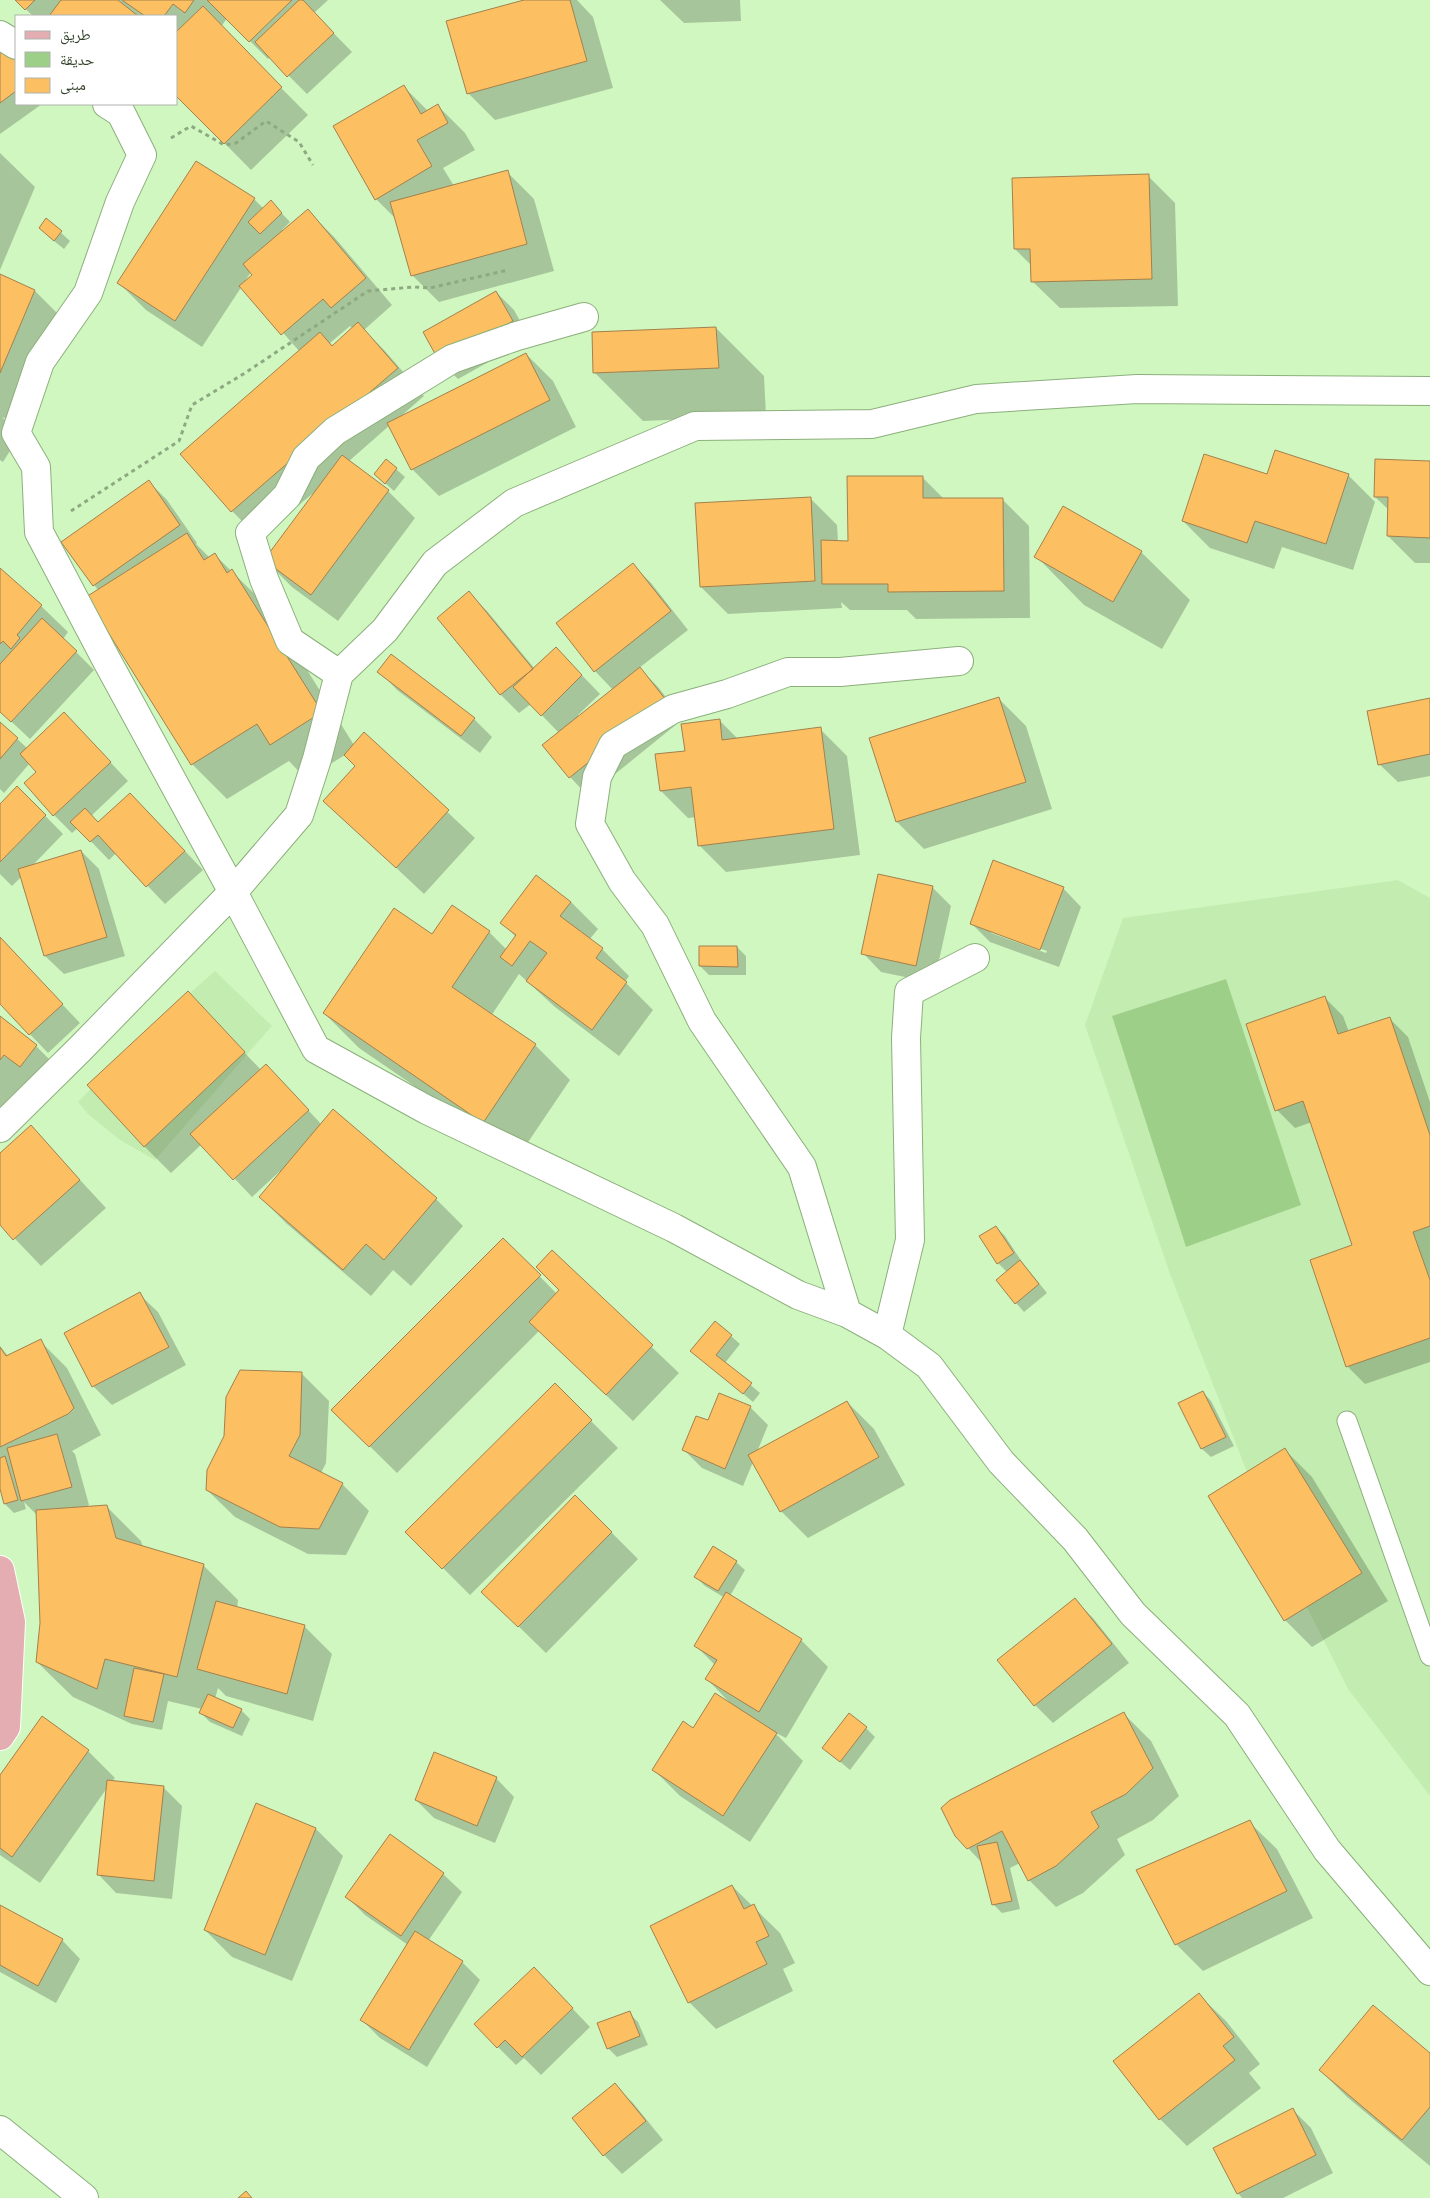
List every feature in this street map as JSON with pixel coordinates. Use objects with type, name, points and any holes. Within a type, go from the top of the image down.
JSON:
[{"type":"main road","points":[[0,1570],[11,1622],[6,1727],[0,1736]]},
{"type":"street","points":[[0,35],[15,44]]},
{"type":"street","points":[[109,105],[121,113],[142,155],[120,202],[88,293],[40,362],[16,434],[36,467],[39,532],[316,1049],[427,1110],[674,1228],[798,1294],[848,1313],[887,1335],[929,1366],[1001,1462],[1075,1539],[1133,1614],[1237,1715],[1327,1850],[1430,1971]]},
{"type":"street","points":[[340,674],[290,641],[264,579],[250,533],[287,496],[306,458],[342,426],[452,359],[517,336],[584,317]]},
{"type":"street","points":[[0,1128],[233,892],[299,815],[317,759],[340,674],[385,630],[435,564],[514,503],[695,426],[872,424],[976,399],[1137,389],[1430,391]]},
{"type":"street","points":[[848,1313],[802,1167],[702,1021],[655,925],[622,881],[590,824],[596,777],[613,745],[673,708],[727,694],[788,672],[840,672],[959,661]]},
{"type":"street","points":[[887,1335],[910,1240],[906,1038],[909,992],[975,958]]},
{"type":"street","points":[[0,2130],[84,2198]]},
{"type":"lane","points":[[1346,1420],[1430,1656]]},
{"type":"path","points":[[142,155],[190,126],[224,145],[236,143],[266,122],[299,142],[313,165]]},
{"type":"path","points":[[39,532],[179,441],[192,405],[245,373],[368,291],[413,287],[430,288],[508,270]]},
{"type":"shaded area","points":[[1398,880],[1430,898],[1430,1796],[1348,1689],[1273,1539],[1170,1274],[1085,1025],[1123,918]]},
{"type":"shaded area","points":[[215,971],[272,1026],[155,1160],[120,1140],[88,1114],[78,1102],[151,1027]]},
{"type":"green space","points":[[1226,979],[1301,1205],[1186,1247],[1112,1016]]},
{"type":"building","points":[[15,0],[35,0],[25,10]]},
{"type":"building","points":[[61,0],[118,0],[137,15],[50,15]]},
{"type":"building","points":[[122,0],[194,0],[185,13],[173,4],[165,15],[144,15]]},
{"type":"building","points":[[207,0],[292,0],[249,42]]},
{"type":"building","points":[[299,0],[303,0],[334,33],[287,77],[255,42]]},
{"type":"building","points":[[524,0],[570,0],[587,61],[467,94],[446,21]]},
{"type":"building","points":[[203,6],[282,87],[224,144],[178,98],[178,30]]},
{"type":"building","points":[[0,37],[15,59],[15,92],[0,103]]},
{"type":"building","points":[[404,85],[421,114],[438,104],[448,123],[417,140],[432,166],[375,200],[333,126]]},
{"type":"building","points":[[196,161],[255,198],[175,321],[117,283]]},
{"type":"building","points":[[508,170],[527,244],[411,276],[390,202]]},
{"type":"building","points":[[1149,174],[1152,279],[1031,282],[1030,249],[1014,249],[1012,178]]},
{"type":"building","points":[[271,200],[282,213],[260,234],[248,222]]},
{"type":"building","points":[[308,209],[366,278],[331,308],[323,299],[281,335],[239,286],[252,275],[243,264]]},
{"type":"building","points":[[46,218],[62,231],[54,241],[39,228]]},
{"type":"building","points":[[0,274],[35,290],[0,373]]},
{"type":"building","points":[[496,291],[513,321],[439,361],[423,332]]},
{"type":"building","points":[[358,322],[398,368],[231,512],[180,454],[320,332],[332,346]]},
{"type":"building","points":[[716,327],[719,368],[593,373],[592,332]]},
{"type":"building","points":[[526,353],[550,400],[411,470],[387,423]]},
{"type":"building","points":[[1275,450],[1349,474],[1326,544],[1255,521],[1247,543],[1182,521],[1204,454],[1267,474]]},
{"type":"building","points":[[342,455],[389,490],[311,595],[264,560]]},
{"type":"building","points":[[386,459],[397,468],[385,484],[374,474]]},
{"type":"building","points":[[1375,459],[1430,461],[1430,538],[1387,536],[1388,497],[1374,497]]},
{"type":"building","points":[[847,476],[923,476],[923,498],[1003,498],[1004,591],[888,592],[888,584],[822,584],[821,540],[848,541]]},
{"type":"building","points":[[149,480],[180,525],[93,586],[61,542]]},
{"type":"building","points":[[811,497],[815,581],[700,587],[695,503]]},
{"type":"building","points":[[1063,506],[1142,551],[1113,602],[1034,557]]},
{"type":"building","points":[[187,533],[204,560],[215,553],[227,573],[232,569],[322,712],[270,745],[257,724],[191,765],[86,597]]},
{"type":"building","points":[[633,563],[671,611],[594,672],[556,623]]},
{"type":"building","points":[[0,568],[42,605],[17,635],[20,638],[11,649],[3,641],[0,644]]},
{"type":"building","points":[[469,591],[533,669],[500,695],[437,618]]},
{"type":"building","points":[[42,618],[77,651],[11,722],[0,712],[0,664]]},
{"type":"building","points":[[556,647],[582,675],[541,716],[513,687]]},
{"type":"building","points":[[391,654],[475,718],[461,736],[377,672]]},
{"type":"building","points":[[640,667],[666,700],[569,778],[542,745]]},
{"type":"building","points":[[999,697],[1026,782],[896,822],[869,738]]},
{"type":"building","points":[[1430,698],[1430,754],[1378,765],[1367,711]]},
{"type":"building","points":[[64,712],[111,762],[53,816],[24,783],[36,772],[20,754]]},
{"type":"building","points":[[720,719],[722,740],[821,727],[834,829],[698,846],[691,787],[660,791],[655,754],[685,751],[681,724]]},
{"type":"building","points":[[0,722],[18,738],[0,759]]},
{"type":"building","points":[[364,732],[449,810],[396,868],[323,801],[355,766],[344,755]]},
{"type":"building","points":[[17,786],[46,815],[0,862],[0,804]]},
{"type":"building","points":[[130,793],[185,851],[146,887],[98,835],[90,842],[70,822],[85,808],[98,822]]},
{"type":"building","points":[[81,850],[107,937],[44,956],[18,869]]},
{"type":"building","points":[[993,860],[1064,887],[1040,950],[970,924]]},
{"type":"building","points":[[878,874],[933,886],[916,966],[861,954]]},
{"type":"building","points":[[536,875],[571,902],[560,916],[603,948],[596,958],[627,982],[592,1030],[526,981],[547,953],[530,941],[512,966],[500,957],[516,935],[500,923]]},
{"type":"building","points":[[452,905],[490,931],[452,987],[536,1044],[483,1123],[323,1013],[394,908],[432,934]]},
{"type":"building","points":[[0,937],[63,1004],[29,1035],[0,1004]]},
{"type":"building","points":[[699,946],[737,946],[738,967],[699,966]]},
{"type":"building","points":[[188,991],[245,1052],[144,1147],[87,1085]]},
{"type":"building","points":[[1325,996],[1338,1034],[1390,1017],[1430,1135],[1430,1226],[1413,1232],[1430,1280],[1430,1338],[1346,1367],[1310,1260],[1352,1245],[1303,1101],[1275,1111],[1246,1024]]},
{"type":"building","points":[[0,1016],[37,1045],[20,1067],[4,1055],[0,1060]]},
{"type":"building","points":[[266,1064],[309,1110],[233,1180],[190,1134]]},
{"type":"building","points":[[333,1109],[437,1198],[384,1260],[366,1244],[343,1270],[259,1197]]},
{"type":"building","points":[[31,1125],[80,1180],[13,1240],[0,1225],[0,1153]]},
{"type":"building","points":[[996,1226],[1014,1253],[997,1264],[979,1236]]},
{"type":"building","points":[[503,1238],[541,1275],[369,1447],[331,1410]]},
{"type":"building","points":[[552,1250],[653,1345],[606,1395],[529,1322],[559,1290],[536,1267]]},
{"type":"building","points":[[1020,1260],[1039,1284],[1015,1304],[996,1280]]},
{"type":"building","points":[[140,1292],[169,1347],[92,1387],[64,1333]]},
{"type":"building","points":[[715,1321],[732,1335],[716,1355],[752,1383],[743,1394],[690,1351]]},
{"type":"building","points":[[41,1339],[74,1408],[68,1414],[0,1447],[0,1347],[6,1356]]},
{"type":"building","points":[[240,1370],[302,1372],[300,1435],[289,1456],[343,1483],[319,1529],[280,1527],[206,1490],[207,1470],[224,1436],[226,1397]]},
{"type":"building","points":[[555,1383],[592,1420],[442,1569],[405,1532]]},
{"type":"building","points":[[1203,1391],[1226,1437],[1201,1449],[1178,1403]]},
{"type":"building","points":[[719,1393],[751,1406],[725,1469],[682,1450],[696,1416],[708,1420]]},
{"type":"building","points":[[847,1401],[879,1457],[780,1512],[748,1455]]},
{"type":"building","points":[[57,1434],[72,1487],[21,1501],[7,1448]]},
{"type":"building","points":[[1285,1448],[1362,1573],[1284,1621],[1208,1496]]},
{"type":"building","points":[[5,1456],[18,1500],[4,1504],[0,1489],[0,1458]]},
{"type":"building","points":[[575,1495],[612,1532],[518,1627],[481,1592]]},
{"type":"building","points":[[107,1505],[116,1538],[204,1564],[177,1677],[105,1659],[97,1689],[36,1662],[40,1623],[36,1510]]},
{"type":"building","points":[[713,1546],[737,1561],[718,1591],[694,1577]]},
{"type":"building","points":[[726,1592],[802,1639],[759,1712],[705,1679],[717,1660],[694,1646]]},
{"type":"building","points":[[1075,1598],[1112,1644],[1034,1706],[997,1660]]},
{"type":"building","points":[[216,1601],[305,1625],[287,1694],[197,1669]]},
{"type":"building","points":[[134,1668],[164,1674],[153,1722],[124,1716]]},
{"type":"building","points":[[715,1693],[777,1733],[723,1816],[652,1770],[683,1721],[693,1728]]},
{"type":"building","points":[[208,1694],[242,1709],[233,1728],[199,1713]]},
{"type":"building","points":[[1124,1712],[1153,1768],[1126,1794],[1091,1812],[1099,1827],[1056,1866],[1028,1881],[1002,1831],[967,1849],[955,1836],[941,1808],[950,1800]]},
{"type":"building","points":[[849,1713],[867,1727],[840,1762],[822,1748]]},
{"type":"building","points":[[42,1716],[89,1750],[12,1857],[0,1848],[0,1775]]},
{"type":"building","points":[[434,1752],[497,1777],[477,1826],[415,1800]]},
{"type":"building","points":[[107,1780],[164,1786],[154,1881],[97,1875]]},
{"type":"building","points":[[256,1803],[316,1828],[265,1955],[204,1930]]},
{"type":"building","points":[[1250,1820],[1287,1891],[1175,1945],[1136,1870]]},
{"type":"building","points":[[390,1834],[444,1873],[401,1936],[345,1897]]},
{"type":"building","points":[[997,1842],[1012,1901],[992,1905],[977,1846]]},
{"type":"building","points":[[732,1885],[744,1909],[754,1904],[769,1936],[756,1942],[767,1964],[688,2003],[650,1926]]},
{"type":"building","points":[[0,1905],[63,1939],[38,1986],[0,1965]]},
{"type":"building","points":[[415,1931],[463,1961],[409,2050],[360,2020]]},
{"type":"building","points":[[534,1967],[573,2008],[522,2057],[505,2040],[497,2048],[474,2024]]},
{"type":"building","points":[[1199,1993],[1234,2037],[1223,2046],[1235,2060],[1159,2120],[1113,2061]]},
{"type":"building","points":[[1373,2005],[1430,2053],[1430,2107],[1402,2140],[1319,2070]]},
{"type":"building","points":[[630,2011],[640,2036],[607,2049],[597,2023]]},
{"type":"building","points":[[615,2083],[646,2121],[603,2156],[572,2118]]},
{"type":"building","points":[[1293,2108],[1316,2155],[1237,2194],[1213,2148]]},
{"type":"building","points":[[246,2191],[252,2198],[238,2198]]}]
